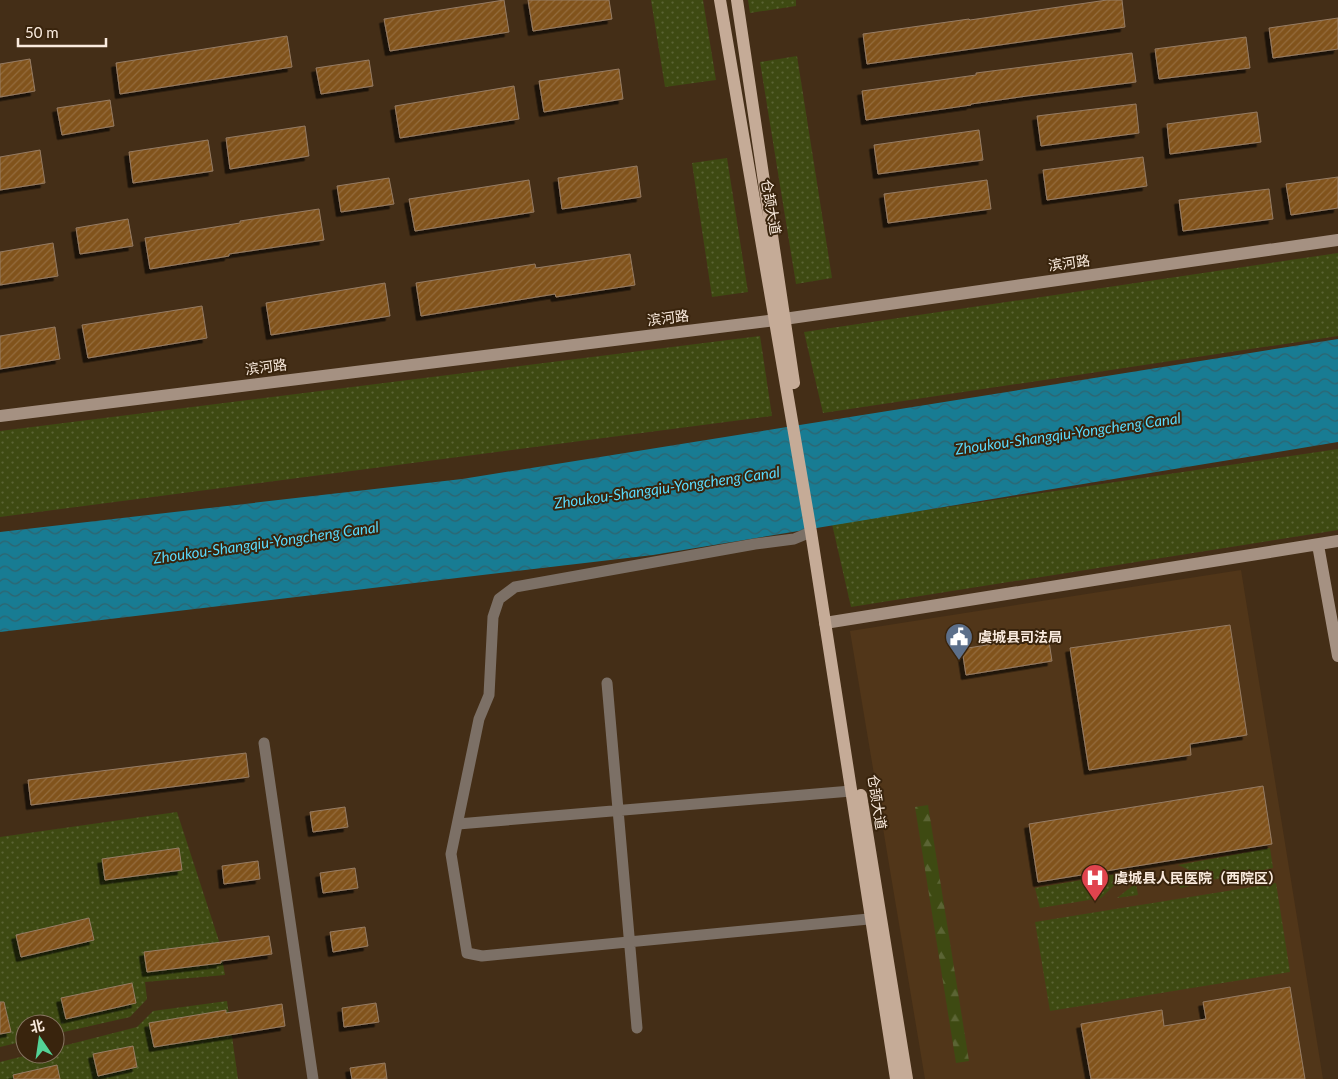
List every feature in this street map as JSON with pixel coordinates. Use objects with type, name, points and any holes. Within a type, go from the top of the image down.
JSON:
[{"type":"main road","name":"仓颉大道","points":[[720,0],[780,320]]},
{"type":"main road","name":"仓颉大道","points":[[737,0],[780,320],[876,918],[896,1079]]},
{"type":"main road","name":"仓颉大道","points":[[829,623],[851,791],[907,1079]]},
{"type":"street","name":"滨河路","points":[[0,416],[780,320],[1338,240]]},
{"type":"street","points":[[814,531],[794,539],[514,587],[498,599],[493,617],[489,695],[479,719],[451,854],[467,953],[482,956],[876,918]]},
{"type":"street","points":[[829,623],[1338,542]]},
{"type":"street","points":[[1318,545],[1338,656]]},
{"type":"street","points":[[607,683],[637,1028]]},
{"type":"street","points":[[264,743],[313,1079]]},
{"type":"street","points":[[458,824],[851,791]]},
{"type":"shaded area","name":"虞城县人民医院（西院区）","points":[[1241,570],[1323,1079],[925,1079],[850,631]]},
{"type":"green space","points":[[651,0],[703,0],[716,80],[665,87]]},
{"type":"green space","points":[[748,0],[796,0],[796,6],[750,13]]},
{"type":"green space","points":[[797,56],[832,278],[796,284],[760,62]]},
{"type":"green space","points":[[727,158],[748,292],[712,297],[692,163]]},
{"type":"green space","points":[[1338,253],[1338,336],[823,413],[804,332]]},
{"type":"green space","points":[[760,336],[772,416],[0,517],[0,431]]},
{"type":"green space","points":[[1338,449],[1338,530],[851,607],[832,524]]},
{"type":"green space","points":[[928,805],[969,1061],[956,1063],[915,807]]},
{"type":"green space","points":[[177,812],[219,941],[225,975],[145,982],[147,999],[130,1017],[65,1032],[65,1014],[15,1014],[15,1043],[0,1047],[0,837]]},
{"type":"green space","points":[[1270,848],[1273,868],[1212,880],[1178,865]]},
{"type":"green space","points":[[1128,872],[1101,898],[1040,908],[1035,888]]},
{"type":"green space","points":[[1177,876],[1201,884],[1180,888]]},
{"type":"green space","points":[[1136,883],[1138,895],[1117,898]]},
{"type":"green space","points":[[1276,883],[1290,972],[1050,1011],[1035,922]]},
{"type":"green space","points":[[227,1001],[238,1079],[0,1079],[0,1062],[15,1058],[15,1064],[65,1064],[65,1045],[137,1027],[153,1011]]},
{"type":"water","name":"Zhoukou-Shangqiu-Yongcheng Canal","points":[[1338,339],[1338,442],[653,555],[0,632],[0,532],[462,479]]},
{"type":"building","points":[[504,0],[509,32],[390,51],[384,19]]},
{"type":"building","points":[[528,0],[609,0],[612,19],[533,31]]},
{"type":"building","points":[[1107,0],[1122,0],[1125,27],[867,64],[863,34]]},
{"type":"building","points":[[1338,18],[1338,49],[1273,58],[1269,28]]},
{"type":"building","points":[[287,36],[292,67],[120,94],[116,63]]},
{"type":"building","points":[[1246,37],[1250,68],[1159,79],[1155,49]]},
{"type":"building","points":[[1132,53],[1136,82],[866,120],[862,91],[976,75],[976,73]]},
{"type":"building","points":[[30,59],[35,91],[0,97],[0,64]]},
{"type":"building","points":[[369,60],[373,86],[321,94],[316,68]]},
{"type":"building","points":[[619,69],[623,99],[544,112],[539,81]]},
{"type":"building","points":[[514,86],[519,119],[400,138],[395,106]]},
{"type":"building","points":[[110,100],[114,126],[62,135],[57,108]]},
{"type":"building","points":[[1136,104],[1139,133],[1041,146],[1037,116]]},
{"type":"building","points":[[1257,112],[1261,142],[1170,154],[1167,124]]},
{"type":"building","points":[[305,126],[309,156],[230,169],[226,138]]},
{"type":"building","points":[[979,130],[983,160],[878,174],[874,145]]},
{"type":"building","points":[[208,140],[213,171],[133,183],[129,152]]},
{"type":"building","points":[[40,150],[45,183],[0,190],[0,157]]},
{"type":"building","points":[[1143,157],[1147,186],[1047,200],[1043,170]]},
{"type":"building","points":[[637,166],[641,197],[562,209],[558,178]]},
{"type":"building","points":[[1338,177],[1338,208],[1291,215],[1286,184]]},
{"type":"building","points":[[389,178],[394,204],[341,212],[337,186]]},
{"type":"building","points":[[529,180],[534,212],[415,231],[409,199]]},
{"type":"building","points":[[987,180],[991,209],[888,223],[884,194]]},
{"type":"building","points":[[1269,189],[1273,219],[1183,231],[1179,200]]},
{"type":"building","points":[[319,209],[324,240],[229,254],[229,256],[150,269],[145,238]]},
{"type":"building","points":[[128,219],[133,246],[80,254],[76,228]]},
{"type":"building","points":[[53,243],[58,276],[0,285],[0,252]]},
{"type":"building","points":[[630,254],[635,285],[556,297],[555,294],[421,316],[416,283],[535,264],[536,268]]},
{"type":"building","points":[[385,283],[390,316],[271,335],[266,303]]},
{"type":"building","points":[[202,306],[207,338],[88,358],[82,325]]},
{"type":"building","points":[[55,327],[60,359],[0,369],[0,336]]},
{"type":"building","points":[[1230,625],[1247,735],[1190,744],[1191,755],[1089,770],[1070,648]]},
{"type":"building","points":[[1048,635],[1052,661],[966,675],[962,649]]},
{"type":"building","points":[[246,753],[249,777],[31,805],[28,780]]},
{"type":"building","points":[[1263,786],[1272,844],[1038,882],[1029,824]]},
{"type":"building","points":[[345,807],[348,827],[313,832],[310,812]]},
{"type":"building","points":[[179,848],[182,870],[105,880],[102,859]]},
{"type":"building","points":[[258,861],[260,879],[224,884],[222,866]]},
{"type":"building","points":[[355,868],[358,888],[323,893],[320,873]]},
{"type":"building","points":[[89,918],[94,940],[21,957],[16,935]]},
{"type":"building","points":[[365,927],[368,946],[333,952],[330,932]]},
{"type":"building","points":[[269,936],[272,954],[221,961],[221,963],[147,972],[144,952]]},
{"type":"building","points":[[132,983],[136,1003],[66,1019],[61,998]]},
{"type":"building","points":[[1290,987],[1305,1079],[1091,1079],[1081,1024],[1162,1010],[1164,1026],[1206,1019],[1203,1002]]},
{"type":"building","points":[[0,1002],[4,1002],[11,1032],[0,1034]]},
{"type":"building","points":[[376,1003],[379,1022],[344,1027],[342,1008]]},
{"type":"building","points":[[282,1004],[285,1026],[154,1047],[149,1023],[226,1010],[226,1013]]},
{"type":"building","points":[[133,1046],[137,1067],[98,1076],[93,1054]]},
{"type":"building","points":[[385,1063],[387,1079],[352,1079],[350,1068]]},
{"type":"building","points":[[57,1065],[60,1079],[14,1079],[13,1075]]},
{"type":"place","name":"虞城县司法局","points":[[959,661]]},
{"type":"place","name":"虞城县人民医院（西院区）","points":[[1095,902]]}]
